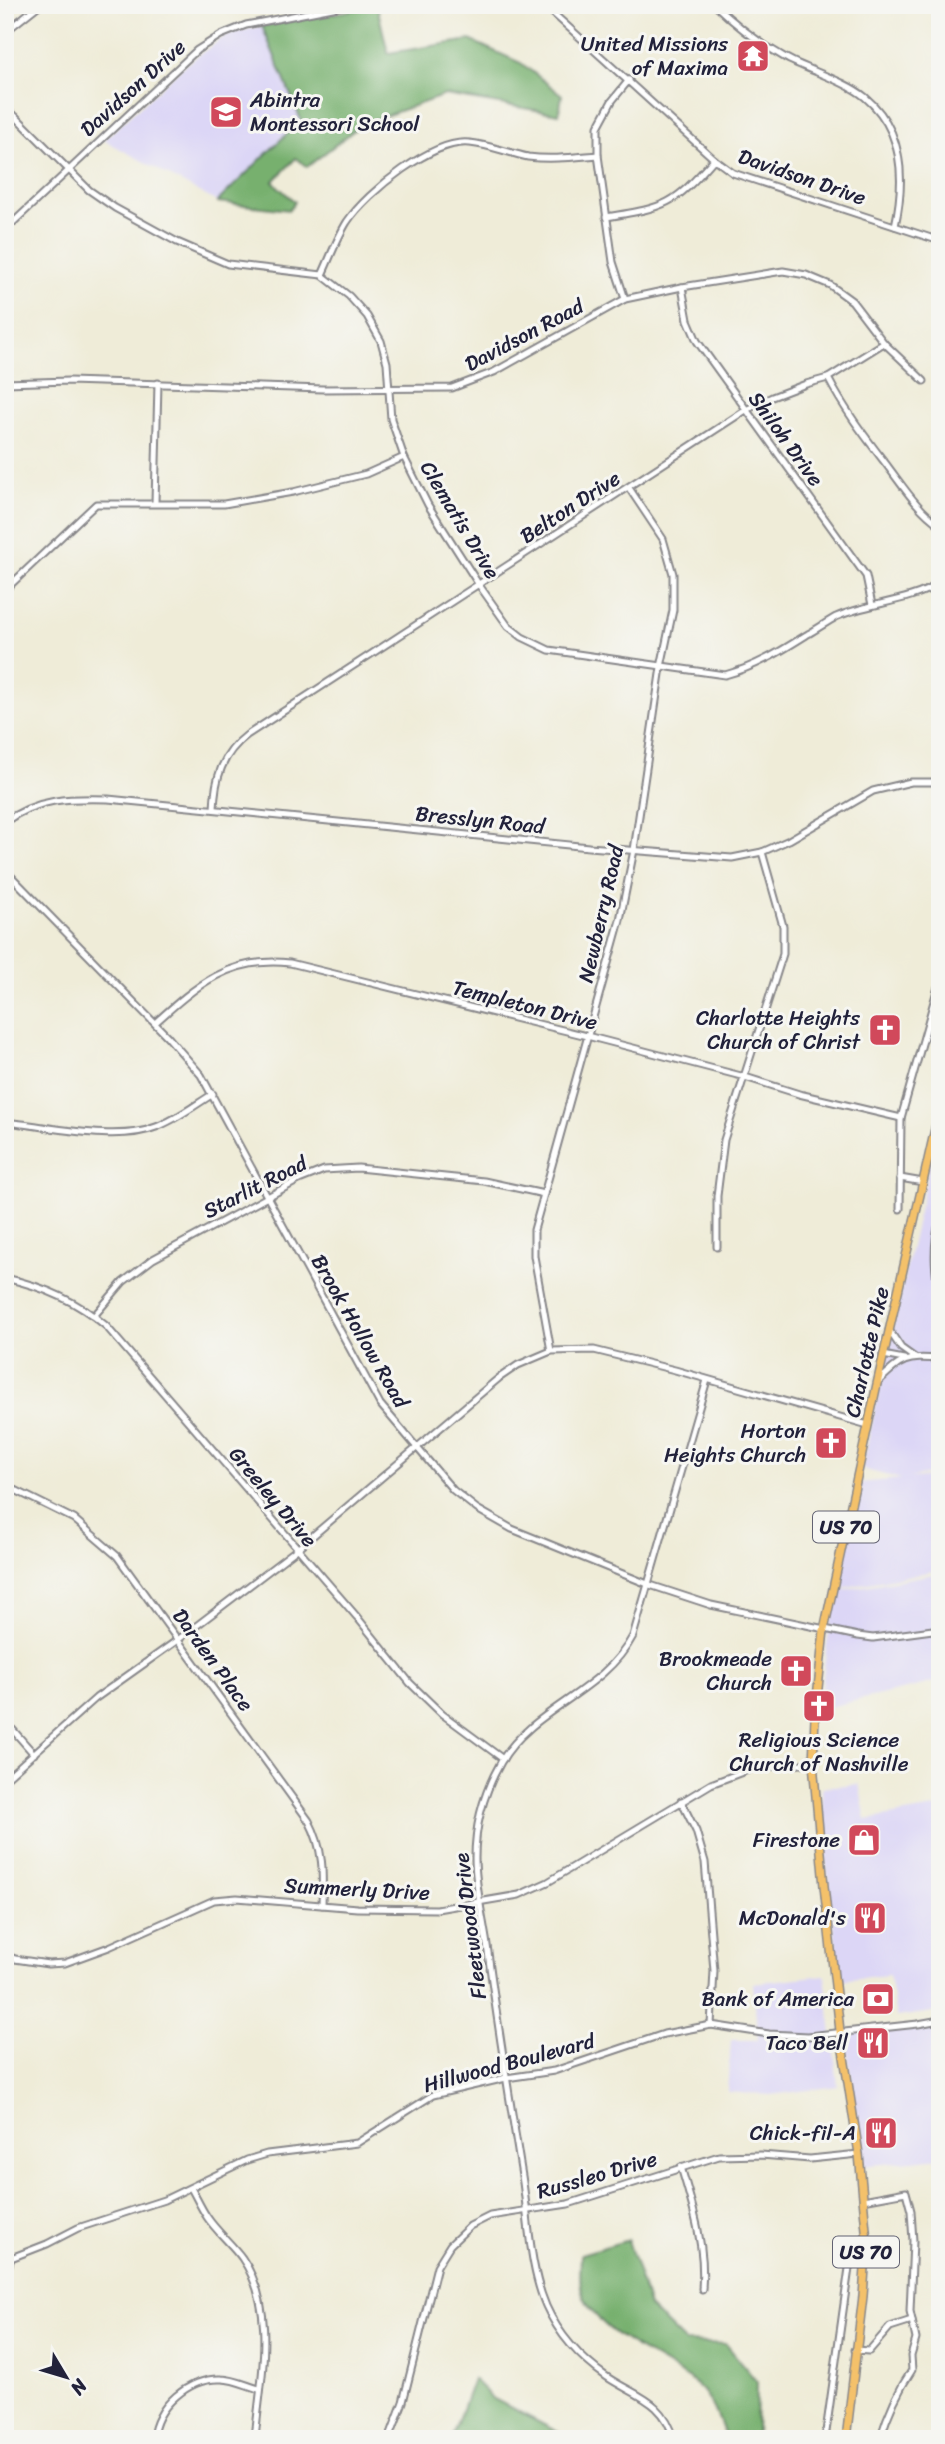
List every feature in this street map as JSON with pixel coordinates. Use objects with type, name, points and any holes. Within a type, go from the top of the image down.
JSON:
[{"type":"main road","name":"Charlotte Pike","points":[[846,2439],[866,2251],[859,2154],[840,2031],[813,1763],[815,1717],[824,1630],[940,1107]]},
{"type":"street","points":[[5,32],[39,5]]},
{"type":"street","name":"Davidson Drive","points":[[5,230],[197,50],[221,35],[246,25],[348,5]]},
{"type":"street","name":"Davidson Drive","points":[[544,5],[714,159],[733,173],[940,241]]},
{"type":"street","points":[[718,7],[726,5]]},
{"type":"street","points":[[718,7],[760,42],[784,57],[865,97],[881,116],[893,138],[901,170],[901,198],[895,226]]},
{"type":"street","points":[[625,299],[613,262],[598,155],[598,127],[612,101],[629,80]]},
{"type":"street","points":[[5,110],[15,116],[89,190],[177,242],[228,264],[322,275],[346,223],[362,203],[429,151],[447,144],[469,142],[554,160],[598,155]]},
{"type":"street","points":[[606,217],[664,205],[678,198],[714,159]]},
{"type":"street","name":"Davidson Road","points":[[5,383],[158,383],[323,389],[452,388],[476,380],[514,361],[625,299],[783,271],[806,275],[831,285],[852,301],[884,343],[924,381]]},
{"type":"street","name":"Clematis Drive","points":[[322,275],[349,296],[373,325],[381,341],[387,363],[391,419],[404,457],[429,505],[508,626],[536,644],[549,650],[725,675],[748,668],[835,618],[872,605],[894,602],[940,583]]},
{"type":"street","name":"Shiloh Drive","points":[[682,287],[688,320],[697,341],[866,576],[872,605]]},
{"type":"street","name":"Belton Drive","points":[[214,809],[217,775],[222,762],[238,742],[746,410],[794,388],[828,378],[884,343]]},
{"type":"street","points":[[828,378],[843,408],[911,498],[940,526]]},
{"type":"street","points":[[155,503],[158,383]]},
{"type":"street","points":[[5,590],[96,503],[224,504],[293,492],[366,474],[404,457]]},
{"type":"street","name":"Newberry Road","points":[[551,1351],[534,1248],[534,1230],[620,920],[634,850],[661,667],[673,610],[673,574],[663,539],[629,488]]},
{"type":"street","name":"Bresslyn Road","points":[[5,822],[39,803],[75,798],[214,809],[589,847],[733,858],[762,852],[789,840],[873,791],[911,782],[940,782]]},
{"type":"street","points":[[717,1247],[720,1165],[724,1140],[783,954],[783,926],[762,852]]},
{"type":"street","name":"Brook Hollow Road","points":[[5,870],[155,1023],[201,1075],[380,1404],[453,1490],[495,1521],[650,1585],[710,1605],[824,1630],[873,1637],[940,1629]]},
{"type":"street","name":"Templeton Drive","points":[[155,1023],[213,975],[239,966],[271,961],[303,966],[586,1036],[901,1118]]},
{"type":"street","points":[[900,1209],[901,1118],[940,980]]},
{"type":"street","points":[[5,1122],[117,1135],[139,1132],[167,1122],[213,1094]]},
{"type":"street","name":"Starlit Road","points":[[94,1316],[123,1282],[153,1259],[312,1174],[346,1168],[484,1181],[544,1194]]},
{"type":"street","points":[[900,1178],[923,1182]]},
{"type":"street","points":[[940,1220],[935,1259],[940,1300]]},
{"type":"street","name":"Greeley Drive","points":[[5,1278],[32,1283],[94,1316],[129,1351],[422,1695],[442,1714],[503,1759]]},
{"type":"street","points":[[889,1330],[901,1348],[915,1358]]},
{"type":"street","points":[[5,1779],[96,1698],[296,1550],[499,1378],[518,1365],[551,1351],[594,1350],[868,1424]]},
{"type":"street","points":[[883,1355],[908,1359]]},
{"type":"street","points":[[877,1384],[899,1363],[908,1359],[940,1359]]},
{"type":"street","name":"Fleetwood Drive","points":[[674,2439],[659,2410],[643,2396],[608,2378],[573,2350],[547,2308],[536,2276],[475,1859],[478,1817],[488,1788],[503,1759],[537,1724],[603,1675],[619,1659],[633,1636],[708,1380]]},
{"type":"street","points":[[940,1422],[936,1452],[940,1488]]},
{"type":"street","name":"Darden Place","points":[[5,1485],[74,1519],[117,1556],[319,1838],[323,1862],[322,1905]]},
{"type":"street","points":[[5,1721],[34,1754]]},
{"type":"street","name":"Summerly Drive","points":[[5,1955],[48,1964],[65,1963],[109,1947],[214,1900],[237,1898],[356,1908],[437,1909],[519,1895],[548,1882],[710,1784],[753,1768],[813,1763]]},
{"type":"street","points":[[681,1801],[696,1831],[705,1862],[714,1971],[711,2025]]},
{"type":"street","name":"Hillwood Boulevard","points":[[8,2258],[47,2244],[78,2228],[142,2208],[191,2188],[223,2170],[261,2156],[357,2143],[433,2095],[506,2078],[554,2071],[664,2034],[711,2025],[792,2036],[940,2020]]},
{"type":"street","name":"Russleo Drive","points":[[389,2439],[403,2402],[432,2282],[443,2255],[470,2226],[490,2216],[568,2204],[719,2156],[810,2159],[859,2154]]},
{"type":"street","points":[[681,2167],[700,2239],[702,2290]]},
{"type":"street","points":[[191,2188],[207,2217],[243,2260],[254,2282],[262,2313],[265,2353],[255,2439]]},
{"type":"street","points":[[863,2200],[906,2192],[911,2211],[913,2241],[910,2311],[916,2339],[911,2356],[912,2370],[904,2379],[889,2409],[880,2439]]},
{"type":"street","points":[[825,2439],[850,2261],[855,2253],[866,2251]]},
{"type":"street","points":[[5,2278],[8,2258]]},
{"type":"street","points":[[855,2350],[869,2351],[890,2327],[912,2320]]},
{"type":"street","points":[[153,2439],[154,2427],[170,2403],[198,2381],[223,2379],[259,2389]]},
{"type":"shaded area","points":[[262,26],[301,120],[217,202],[104,140],[184,66],[228,34]]},
{"type":"shaded area","points":[[937,1129],[940,1129],[940,1472],[909,1478],[931,1477],[940,1522],[940,1570],[836,1589],[859,1483],[901,1479],[862,1469]]},
{"type":"shaded area","points":[[940,1573],[940,1681],[820,1709],[836,1591]]},
{"type":"shaded area","points":[[859,1784],[866,1820],[940,1807],[940,2011],[896,2017],[889,1975],[840,1980],[823,1835],[822,1787]]},
{"type":"shaded area","points":[[825,1975],[838,2086],[771,2095],[727,2092],[731,2040],[758,2040],[753,1983]]},
{"type":"shaded area","points":[[940,2023],[940,2158],[863,2166],[845,2034]]},
{"type":"green space","points":[[377,6],[388,53],[470,40],[521,63],[562,95],[559,114],[445,95],[362,124],[307,167],[296,158],[273,182],[295,202],[289,210],[217,202],[301,120],[262,26]]},
{"type":"green space","points":[[628,2240],[649,2307],[685,2342],[726,2344],[757,2382],[756,2439],[726,2439],[711,2404],[698,2386],[630,2344],[599,2319],[588,2304],[580,2283],[581,2254]]},
{"type":"green space","points":[[473,2379],[492,2398],[571,2439],[451,2439]]},
{"type":"place","name":"United Missions of Maxima","points":[[753,56]]},
{"type":"place","name":"Abintra Montessori School","points":[[226,112]]},
{"type":"place","name":"Charlotte Heights Church of Christ","points":[[885,1030]]},
{"type":"place","name":"Horton Heights Church","points":[[831,1443]]},
{"type":"place","name":"Brookmeade Church","points":[[796,1671]]},
{"type":"place","name":"Religious Science Church of Nashville","points":[[819,1706]]},
{"type":"place","name":"Firestone","points":[[864,1840]]},
{"type":"place","name":"McDonald's","points":[[870,1918]]},
{"type":"place","name":"Bank of America","points":[[878,1999]]},
{"type":"place","name":"Taco Bell","points":[[873,2043]]},
{"type":"place","name":"Chick-fil-A","points":[[881,2133]]}]
